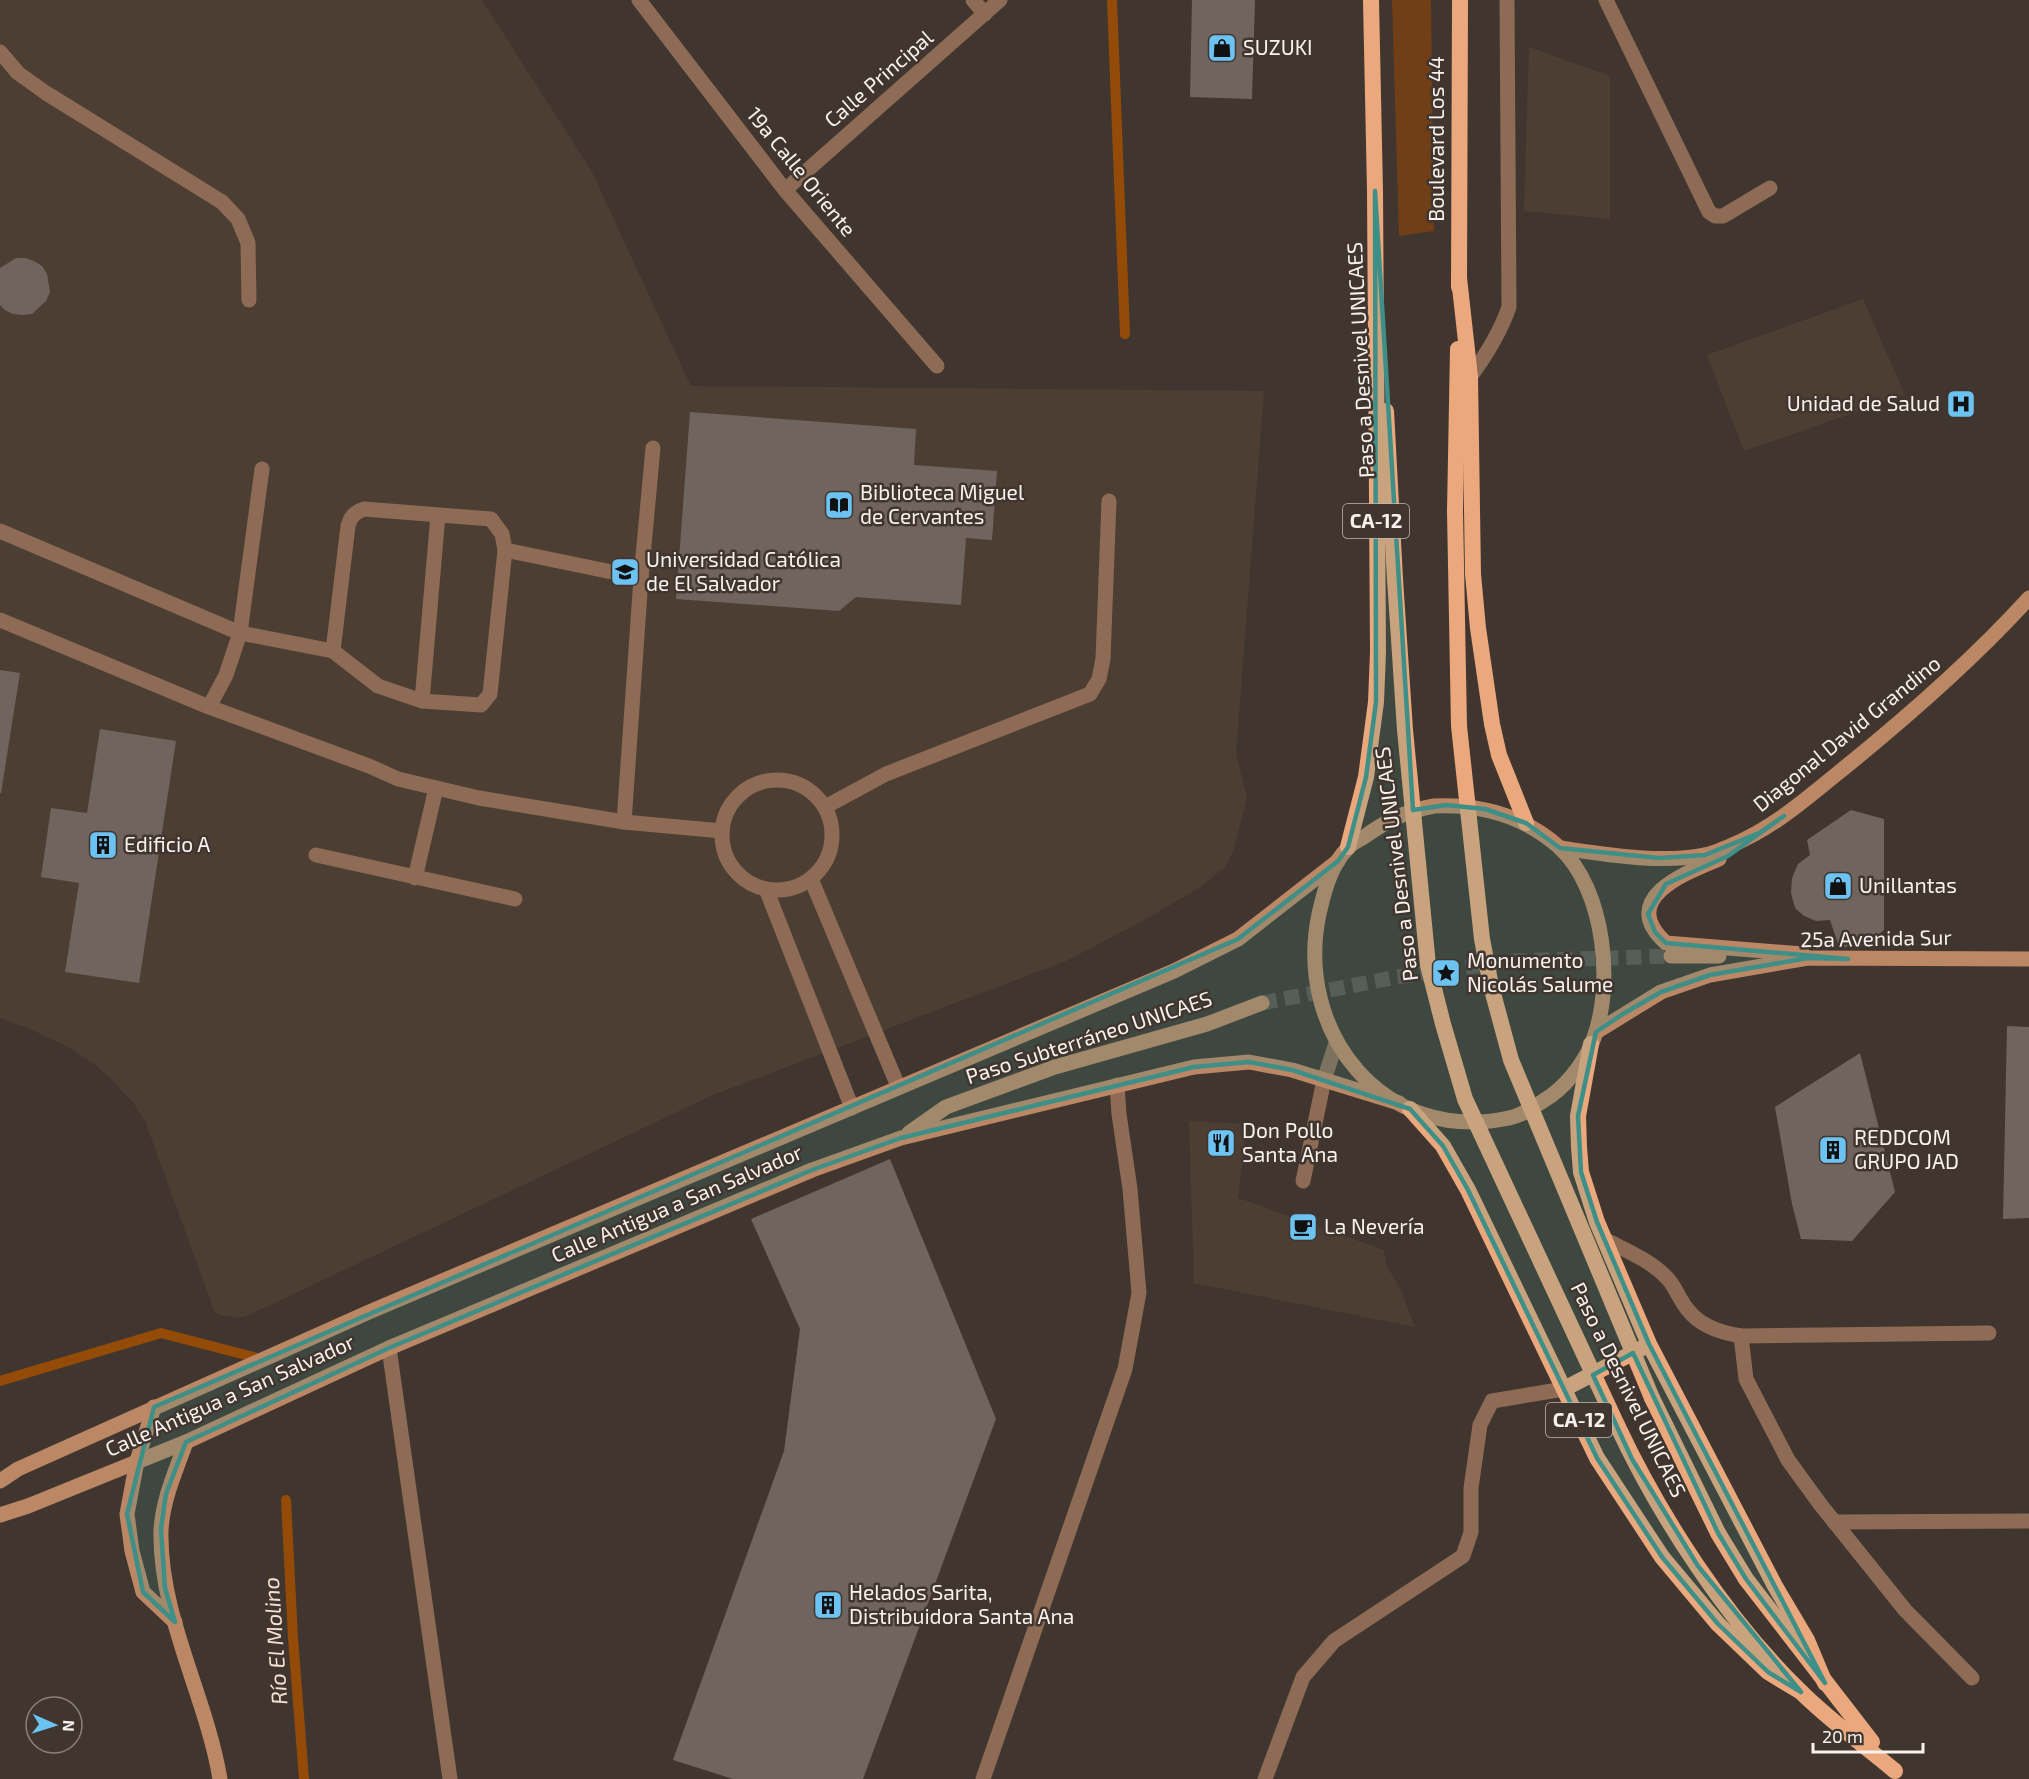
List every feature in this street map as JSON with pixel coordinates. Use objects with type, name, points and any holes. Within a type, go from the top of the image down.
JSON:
[{"type":"highway","name":"CA-12","points":[[1343,854],[1366,777],[1376,702],[1378,614],[1375,192],[1371,0]]},
{"type":"highway","name":"Boulevard Los 44","points":[[1460,0],[1460,278]]},
{"type":"highway","name":"Paso a Desnivel UNICAES","points":[[1375,192],[1405,730],[1428,965],[1465,1100],[1632,1459],[1659,1506],[1698,1566],[1762,1649],[1801,1692],[1895,1771],[1746,1580],[1718,1533],[1652,1398],[1511,1060],[1491,986],[1482,939],[1459,726],[1455,511],[1460,278]]},
{"type":"highway","points":[[1460,278],[1470,377],[1473,574],[1478,628],[1492,724],[1499,755],[1526,823]]},
{"type":"highway","points":[[1594,1038],[1578,1116],[1581,1172],[1597,1222],[1649,1344],[1775,1586],[1807,1640],[1825,1683]]},
{"type":"highway","name":"CA-12","points":[[1405,1106],[1443,1146],[1468,1190],[1596,1458],[1662,1557],[1718,1624],[1768,1672],[1801,1692]]},
{"type":"highway","points":[[1564,1389],[1649,1344]]},
{"type":"main road","name":"Diagonal David Grandino","points":[[1560,848],[1610,855],[1649,857],[1705,855],[1759,833],[1876,743],[1991,640],[2029,598]]},
{"type":"main road","name":"Calle Antigua a San Salvador","points":[[0,1481],[18,1469],[369,1312],[1174,971],[1238,939],[1388,820],[1421,808],[1467,806],[1513,817],[1526,823],[1560,848]]},
{"type":"main road","points":[[1784,816],[1728,856],[1666,884],[1655,896],[1648,914],[1655,932],[1666,943],[1848,959]]},
{"type":"main road","points":[[1560,848],[1580,874],[1593,904],[1598,927],[1603,955],[1604,985],[1594,1038]]},
{"type":"main road","points":[[1343,854],[1323,899],[1315,937],[1318,995],[1325,1019],[1336,1043],[1350,1064],[1378,1089],[1405,1106]]},
{"type":"main road","points":[[1671,956],[1808,958]]},
{"type":"main road","name":"25a Avenida Sur","points":[[1594,1038],[1661,992],[1700,979],[1808,958],[2029,959]]},
{"type":"main road","name":"Paso Subterráneo UNICAES","points":[[901,1138],[946,1107],[1055,1067],[1207,1024],[1262,1003]]},
{"type":"main road","name":"Calle Antigua a San Salvador","points":[[0,1515],[28,1506],[186,1442],[389,1348],[812,1170],[901,1138],[1194,1067],[1249,1062],[1292,1070],[1446,1119],[1472,1122],[1497,1120],[1522,1114],[1552,1096],[1577,1070],[1594,1038]]},
{"type":"main road","points":[[154,1407],[137,1461],[127,1514],[132,1551],[144,1592],[176,1622]]},
{"type":"main road","points":[[186,1442],[166,1494],[161,1529],[165,1588],[220,1779]]},
{"type":"street","name":"19a Calle Oriente","points":[[639,0],[785,190],[938,366]]},
{"type":"street","points":[[973,0],[985,14]]},
{"type":"street","name":"Calle Principal","points":[[785,190],[1000,0]]},
{"type":"street","points":[[1470,377],[1500,332],[1509,307],[1507,0]]},
{"type":"street","points":[[1606,0],[1709,212],[1715,216],[1723,216],[1770,188]]},
{"type":"street","points":[[0,52],[18,73],[46,93],[222,202],[238,219],[248,243],[249,300]]},
{"type":"street","points":[[624,822],[652,448]]},
{"type":"street","points":[[209,707],[226,675],[240,633],[262,469]]},
{"type":"street","points":[[825,807],[886,774],[1090,694],[1099,679],[1103,659],[1109,501]]},
{"type":"street","points":[[0,531],[240,633],[333,651],[378,686],[422,701],[481,705],[490,694],[505,550],[502,534],[491,519],[364,509],[351,516],[333,651]]},
{"type":"street","points":[[422,701],[438,515]]},
{"type":"street","points":[[505,550],[641,578]]},
{"type":"street","points":[[0,620],[209,707],[369,766],[398,779],[479,798],[624,822],[722,831]]},
{"type":"street","points":[[773,779],[788,780],[803,785],[816,794],[825,807],[831,821],[833,837],[830,853],[823,867],[811,879],[797,887],[766,890],[751,884],[738,874],[729,861],[723,847],[722,831],[725,815],[733,801],[744,790],[773,779]]},
{"type":"street","points":[[415,878],[436,788]]},
{"type":"street","points":[[316,855],[515,900]]},
{"type":"street","points":[[811,879],[898,1086]]},
{"type":"street","points":[[766,890],[852,1108]]},
{"type":"street","points":[[1303,1181],[1323,1080],[1336,1043]]},
{"type":"street","points":[[982,1779],[1125,1369],[1139,1293],[1131,1189],[1119,1114],[1117,1085]]},
{"type":"street","points":[[1604,1239],[1649,1264],[1667,1278],[1689,1312],[1720,1333],[1741,1336],[1989,1333]]},
{"type":"street","points":[[1741,1336],[1746,1379],[1788,1460],[1834,1522],[1905,1610],[1972,1678]]},
{"type":"street","points":[[389,1348],[450,1779]]},
{"type":"street","points":[[1265,1779],[1303,1677],[1334,1641],[1463,1556],[1471,1532],[1470,1488],[1480,1425],[1492,1401],[1564,1389]]},
{"type":"street","points":[[1834,1522],[2029,1521]]},
{"type":"highlighted area","points":[[1375,191],[1413,810],[1446,805],[1485,809],[1526,823],[1560,848],[1659,858],[1705,855],[1759,833],[1784,816],[1728,856],[1666,884],[1648,914],[1655,932],[1666,943],[1848,959],[1808,958],[1710,975],[1661,992],[1623,1014],[1596,1032],[1578,1116],[1581,1172],[1597,1222],[1649,1344],[1825,1683],[1746,1579],[1718,1533],[1633,1353],[1593,1375],[1632,1459],[1698,1566],[1801,1692],[1768,1672],[1718,1624],[1662,1557],[1597,1458],[1468,1190],[1443,1146],[1410,1109],[1292,1070],[1249,1062],[1194,1067],[901,1138],[812,1170],[389,1348],[186,1442],[166,1494],[161,1529],[165,1588],[175,1622],[143,1592],[127,1514],[154,1407],[1238,939],[1338,861],[1348,847],[1366,777],[1376,702]]},
{"type":"shaded area","name":"Universidad Católica de El Salvador","points":[[0,0],[482,0],[592,172],[691,386],[1264,391],[1236,754],[1247,798],[1233,852],[1225,867],[1202,886],[1150,917],[1066,961],[713,1095],[247,1316],[237,1318],[219,1315],[214,1311],[145,1121],[134,1104],[94,1064],[70,1048],[0,1018]]},
{"type":"shaded area","points":[[1392,0],[1431,0],[1434,231],[1399,236]]},
{"type":"shaded area","points":[[1529,47],[1610,76],[1610,219],[1524,211]]},
{"type":"shaded area","points":[[1863,299],[1905,395],[1744,451],[1707,355]]},
{"type":"shaded area","points":[[1189,1121],[1247,1124],[1238,1198],[1384,1250],[1386,1265],[1400,1288],[1415,1327],[1194,1283]]},
{"type":"building","name":"SUZUKI","points":[[1192,0],[1255,0],[1252,99],[1190,97]]},
{"type":"building","points":[[16,258],[34,261],[42,266],[47,274],[50,292],[46,301],[32,314],[13,314],[0,305],[0,268]]},
{"type":"building","name":"Biblioteca Miguel de Cervantes","points":[[690,412],[916,429],[914,465],[997,471],[992,540],[966,538],[961,605],[856,597],[839,611],[676,599]]},
{"type":"building","points":[[0,670],[20,673],[1,793],[0,793]]},
{"type":"building","name":"Edificio A","points":[[100,729],[176,741],[139,983],[65,972],[79,883],[41,877],[51,808],[87,813]]},
{"type":"building","name":"Unillantas","points":[[1851,810],[1884,819],[1884,930],[1865,946],[1839,947],[1830,920],[1816,921],[1804,916],[1795,908],[1791,893],[1792,878],[1798,864],[1810,855],[1807,840]]},
{"type":"building","points":[[2007,1026],[2029,1027],[2029,1218],[2003,1219]]},
{"type":"building","name":"REDDCOM GRUPO JAD","points":[[1860,1053],[1895,1192],[1852,1241],[1801,1239],[1792,1204],[1775,1107]]},
{"type":"building","name":"Helados Sarita, Distribuidora Santa Ana","points":[[890,1159],[996,1419],[863,1779],[733,1779],[673,1760],[784,1451],[800,1329],[751,1219]]},
{"type":"waterway","points":[[1112,0],[1125,334]]},
{"type":"waterway","name":"Río El Molino","points":[[0,1381],[161,1333],[261,1359]]},
{"type":"waterway","name":"Río El Molino","points":[[286,1500],[293,1638],[304,1779]]},
{"type":"tunnel","points":[[1262,1003],[1397,977],[1513,961],[1671,956]]},
{"type":"place","name":"SUZUKI","points":[[1222,48]]},
{"type":"place","name":"Unidad de Salud","points":[[1961,404]]},
{"type":"place","name":"Biblioteca Miguel de Cervantes","points":[[839,505]]},
{"type":"place","name":"Universidad Católica de El Salvador","points":[[625,572]]},
{"type":"place","name":"Edificio A","points":[[103,845]]},
{"type":"place","name":"Unillantas","points":[[1838,886]]},
{"type":"place","name":"Monumento Nicolás Salume","points":[[1446,973]]},
{"type":"place","name":"Don Pollo Santa Ana","points":[[1221,1143]]},
{"type":"place","name":"REDDCOM GRUPO JAD","points":[[1833,1150]]},
{"type":"place","name":"La Nevería","points":[[1303,1227]]},
{"type":"place","name":"Helados Sarita, Distribuidora Santa Ana","points":[[828,1605]]}]
